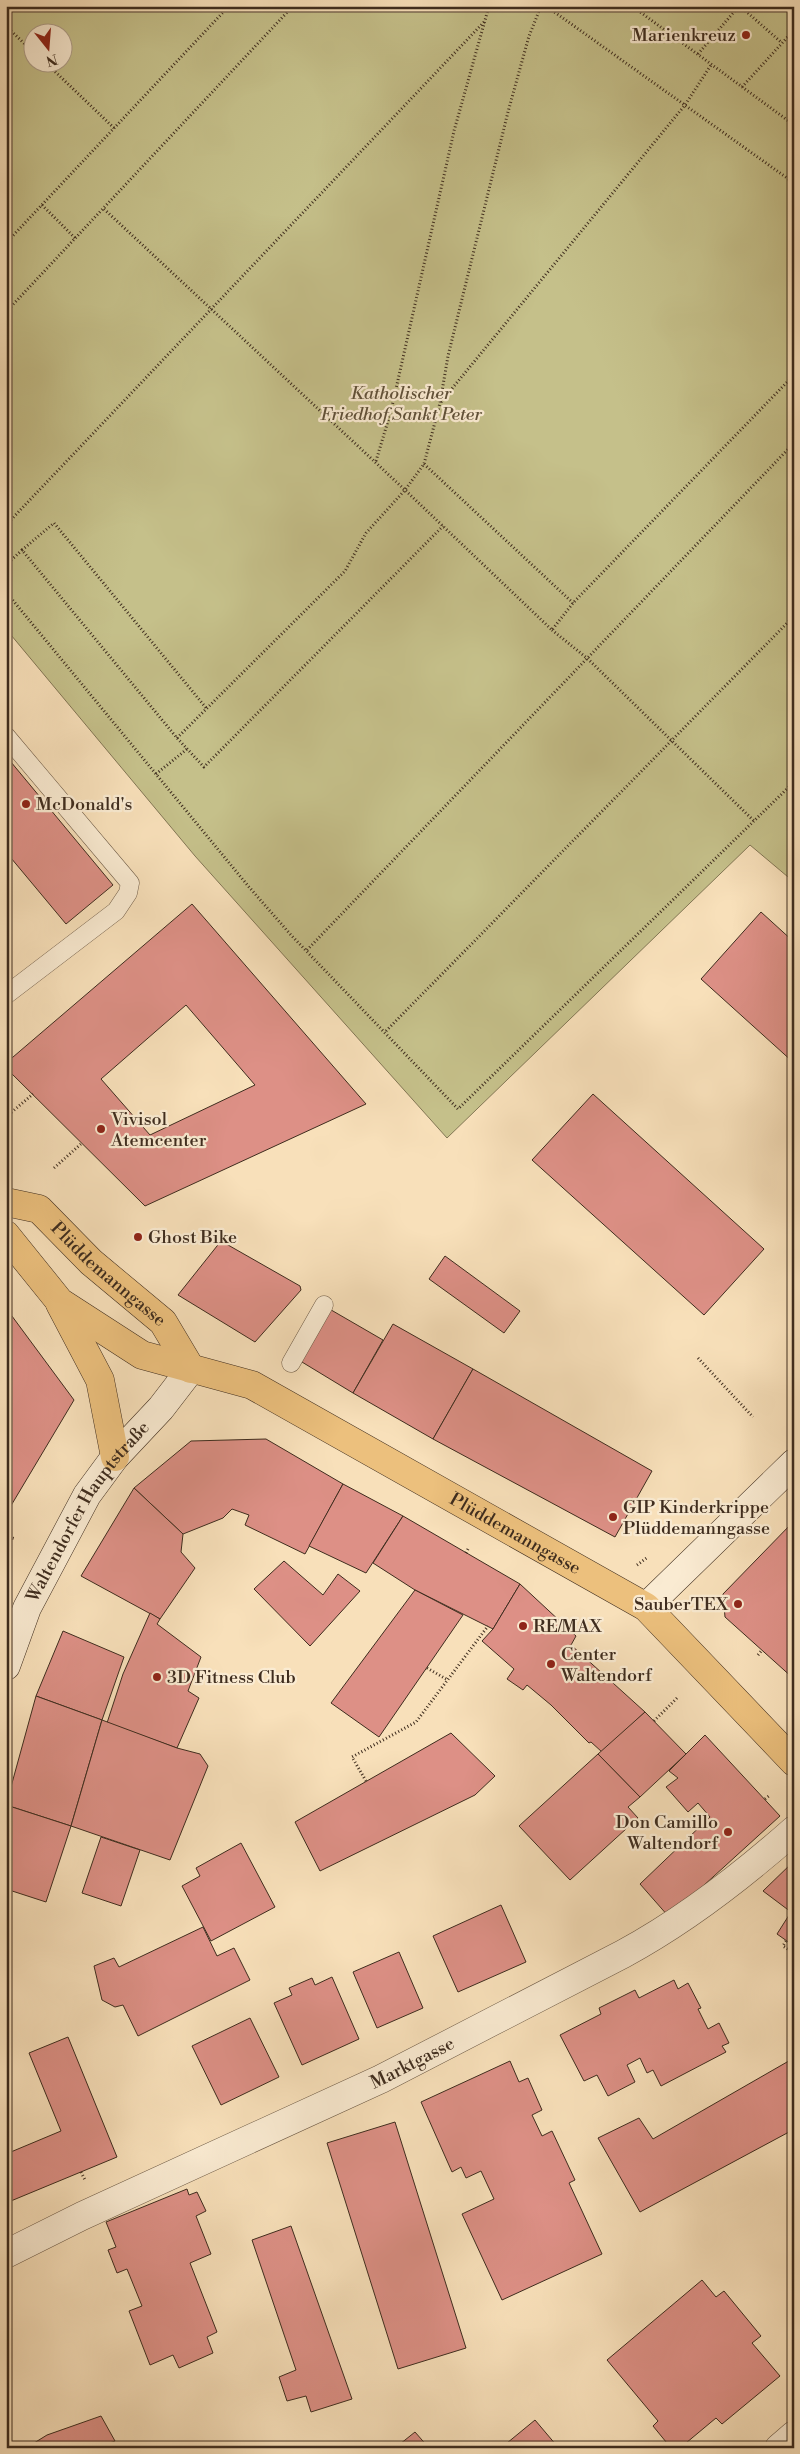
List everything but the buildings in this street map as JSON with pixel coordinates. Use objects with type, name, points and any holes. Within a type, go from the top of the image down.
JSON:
[{"type":"main road","name":"Plüddemanngasse","points":[[6,1202],[39,1209],[90,1262],[163,1322],[192,1369]]},
{"type":"main road","name":"Plüddemanngasse","points":[[6,1235],[60,1302],[142,1355],[252,1385],[646,1607],[794,1762]]},
{"type":"main road","points":[[60,1302],[100,1380],[115,1457]]},
{"type":"street","name":"Waltendorfer Hauptstraße","points":[[6,1666],[27,1608],[87,1494],[115,1457],[161,1408],[192,1369]]},
{"type":"street","points":[[646,1607],[794,1463]]},
{"type":"street","name":"Marktgasse","points":[[6,2254],[82,2216],[381,2078],[606,1964],[658,1935],[706,1902],[794,1830]]},
{"type":"street","points":[[779,2448],[794,2435]]},
{"type":"lane","points":[[6,736],[130,883],[128,893],[116,910],[6,995]]},
{"type":"lane","points":[[292,1363],[324,1305]]},
{"type":"path","points":[[6,243],[229,6]]},
{"type":"path","points":[[6,312],[293,6]]},
{"type":"path","points":[[376,461],[391,411],[454,131],[488,6]]},
{"type":"path","points":[[178,738],[345,570],[366,532],[406,490],[424,464],[440,403],[448,356],[508,112],[529,36],[541,6]]},
{"type":"path","points":[[546,6],[794,183]]},
{"type":"path","points":[[632,6],[794,125]]},
{"type":"path","points":[[698,54],[739,6],[782,43]]},
{"type":"path","points":[[6,525],[484,22]]},
{"type":"path","points":[[6,26],[22,41]]},
{"type":"path","points":[[742,87],[794,30]]},
{"type":"path","points":[[440,403],[685,105],[711,65]]},
{"type":"path","points":[[55,72],[114,128]]},
{"type":"path","points":[[42,206],[76,238]]},
{"type":"path","points":[[104,209],[376,461],[552,630],[588,659],[754,821]]},
{"type":"path","points":[[552,630],[573,604],[794,375]]},
{"type":"path","points":[[307,950],[794,443]]},
{"type":"path","points":[[424,464],[573,604]]},
{"type":"path","points":[[6,564],[54,523],[207,709]]},
{"type":"path","points":[[22,550],[204,767],[443,526]]},
{"type":"path","points":[[6,592],[249,887],[458,1109],[794,782]]},
{"type":"path","points":[[386,1032],[794,616]]},
{"type":"path","points":[[156,774],[187,749]]},
{"type":"path","points":[[794,1092],[792,1094],[794,1096]]},
{"type":"path","points":[[6,1117],[33,1094]]},
{"type":"path","points":[[54,1168],[82,1143]]},
{"type":"path","points":[[698,1358],[754,1416]]},
{"type":"path","points":[[6,1536],[15,1539]]},
{"type":"path","points":[[466,1553],[469,1547]]},
{"type":"path","points":[[717,1607],[724,1607]]},
{"type":"path","points":[[366,1781],[352,1757],[416,1722],[488,1626]]},
{"type":"path","points":[[758,1655],[762,1650]]},
{"type":"path","points":[[426,1668],[448,1680]]},
{"type":"path","points":[[654,1721],[677,1698]]},
{"type":"path","points":[[765,1800],[769,1796]]},
{"type":"path","points":[[786,1941],[783,1946],[794,1953]]},
{"type":"green space","name":"Katholischer Friedhof Sankt Peter","points":[[6,6],[794,6],[794,882],[750,845],[447,1138],[195,856],[6,629]]},
{"type":"place","name":"Marienkreuz","points":[[746,35]]},
{"type":"place","name":"McDonald's","points":[[26,804]]},
{"type":"place","name":"Vivisol Atemcenter","points":[[101,1129]]},
{"type":"place","name":"Ghost Bike","points":[[138,1237]]},
{"type":"place","name":"GIP Kinderkrippe Plüddemanngasse","points":[[613,1517]]},
{"type":"place","name":"SauberTEX","points":[[738,1604]]},
{"type":"place","name":"RE/MAX","points":[[523,1626]]},
{"type":"place","name":"Center Waltendorf","points":[[551,1664]]},
{"type":"place","name":"3D Fitness Club","points":[[157,1677]]},
{"type":"place","name":"Don Camillo Waltendorf","points":[[728,1832]]}]
